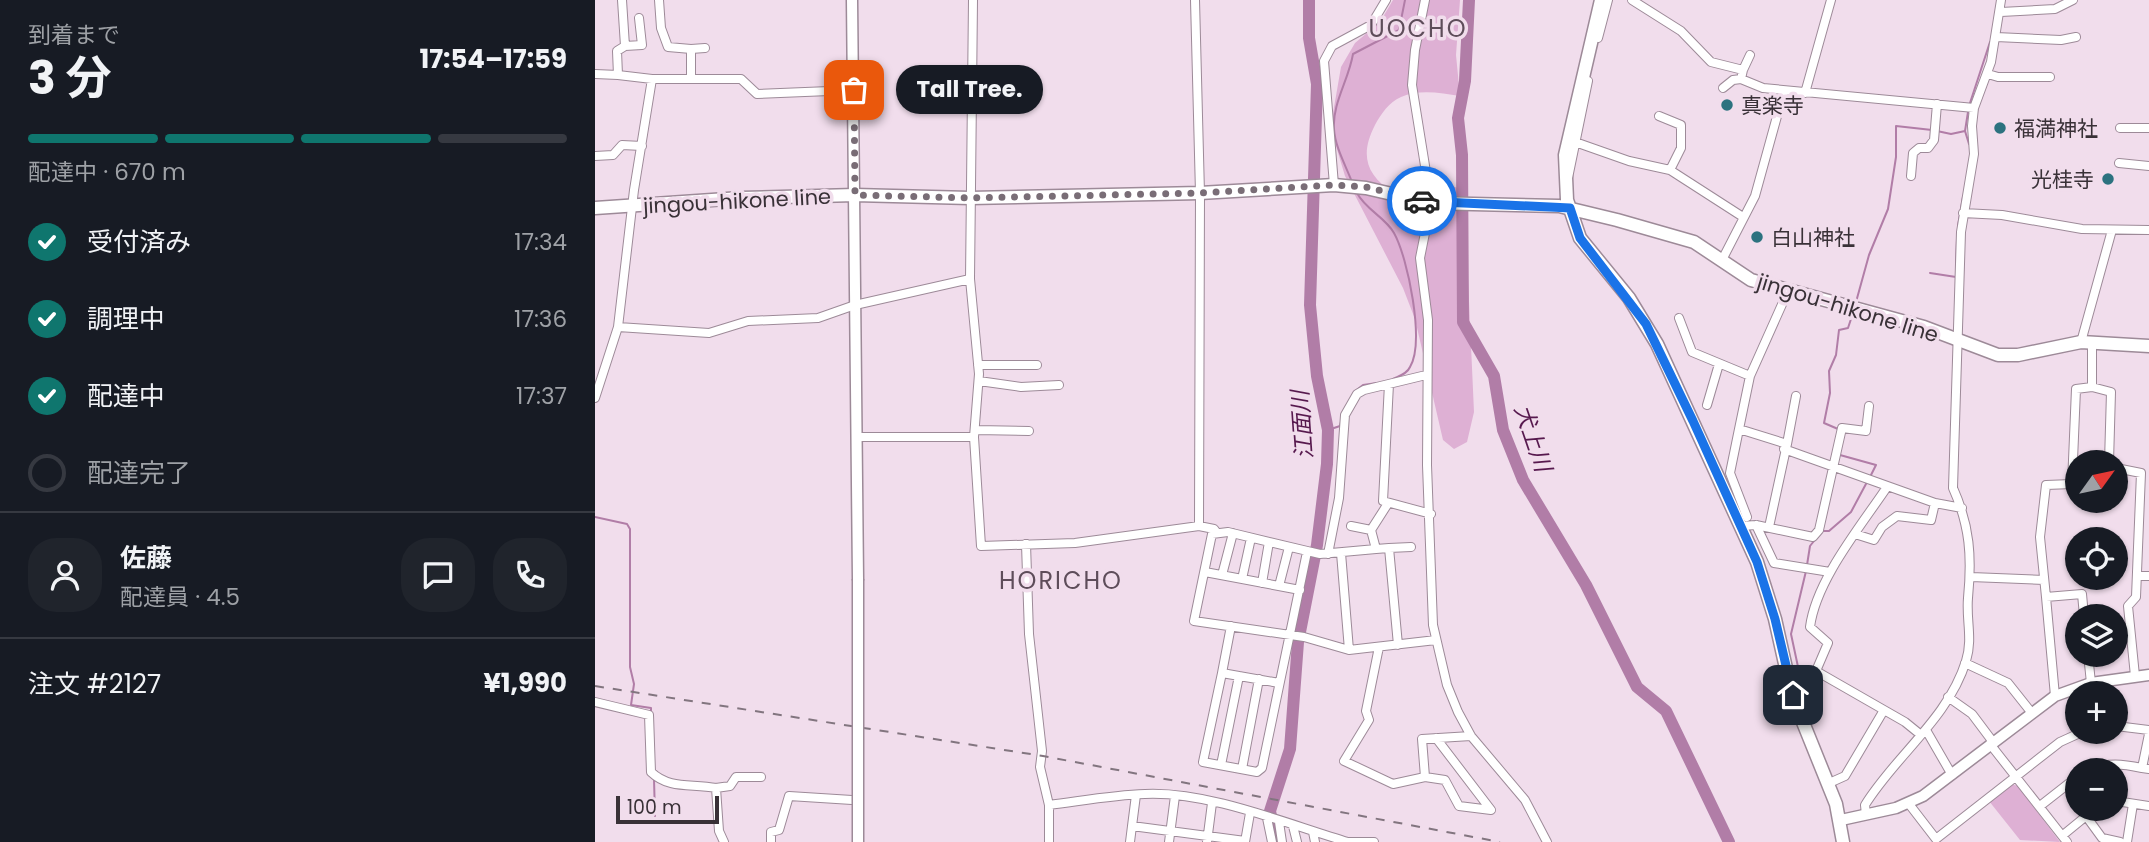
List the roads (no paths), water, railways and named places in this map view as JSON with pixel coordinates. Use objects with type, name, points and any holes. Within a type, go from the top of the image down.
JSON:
[{"type":"main road","points":[[1601,0],[1565,155],[1564,207],[1580,238],[1629,298],[1657,344],[1744,521],[1767,590],[1793,695],[1841,820],[1843,842]]},
{"type":"main road","name":"jingou-hikone line","points":[[595,208],[741,198],[855,195],[970,198],[1200,193],[1334,185],[1366,187],[1434,203],[1564,207],[1694,242],[1751,280],[1924,327],[1982,352],[2008,355],[2087,343],[2149,346]]},
{"type":"street","points":[[622,0],[625,46]]},
{"type":"street","points":[[659,0],[661,28],[668,47],[705,48]]},
{"type":"street","points":[[852,0],[858,842]]},
{"type":"street","points":[[973,0],[970,279],[979,381],[975,433],[981,546],[1075,543],[1199,526],[1214,529],[1217,533]]},
{"type":"street","points":[[1195,0],[1200,193],[1199,526]]},
{"type":"street","points":[[1334,185],[1324,61],[1332,46],[1371,25],[1386,0]]},
{"type":"street","points":[[1425,0],[1415,50],[1412,85],[1434,203],[1420,258],[1428,320],[1426,375],[1436,640],[1447,685],[1471,736],[1525,800],[1547,842]]},
{"type":"street","points":[[1565,183],[1571,172],[1575,142],[1608,0]]},
{"type":"street","points":[[1632,0],[1681,31],[1711,62],[1742,75],[1763,88],[1971,107]]},
{"type":"street","points":[[1805,93],[1831,0]]},
{"type":"street","points":[[1866,815],[1865,805],[1878,782],[1923,733],[1948,697],[1965,663],[1971,634],[1968,608],[1971,547],[1962,508],[1953,488],[1959,343],[1956,336],[1963,213],[1975,154],[1971,107],[1988,74],[2001,0]]},
{"type":"street","points":[[2001,12],[2055,9],[2073,0]]},
{"type":"street","points":[[618,75],[617,51],[625,46],[642,45],[639,18]]},
{"type":"street","points":[[1996,37],[2061,40],[2075,37]]},
{"type":"street","points":[[691,49],[691,77]]},
{"type":"street","points":[[1723,88],[1742,75],[1750,55]]},
{"type":"street","points":[[595,74],[652,79],[741,79],[757,94],[854,90]]},
{"type":"street","points":[[1988,74],[1998,77],[2050,76]]},
{"type":"street","points":[[595,398],[618,327],[652,79]]},
{"type":"street","points":[[1722,260],[1755,196],[1784,91]]},
{"type":"street","points":[[1911,176],[1913,153],[1931,145],[1937,103]]},
{"type":"street","points":[[1659,116],[1681,125],[1681,148],[1670,170]]},
{"type":"street","points":[[2120,128],[2149,128]]},
{"type":"street","points":[[1575,142],[1629,162],[1670,170],[1743,217]]},
{"type":"street","points":[[595,156],[614,155],[622,145],[642,146]]},
{"type":"street","points":[[2119,163],[2149,166]]},
{"type":"street","points":[[1963,213],[2002,215],[2068,228],[2149,230]]},
{"type":"street","points":[[2092,387],[2087,343],[2112,230]]},
{"type":"street","points":[[618,327],[709,333],[748,321],[818,318],[855,305],[970,279]]},
{"type":"street","points":[[1788,291],[1750,376],[1730,473],[1744,521],[1813,537],[1819,530],[1842,428],[1867,430],[1869,406]]},
{"type":"street","points":[[1679,318],[1692,352],[1750,376]]},
{"type":"street","points":[[1707,405],[1719,364]]},
{"type":"street","points":[[978,365],[1037,365]]},
{"type":"street","points":[[1231,626],[1203,762],[1257,772],[1262,768],[1279,683],[1297,636],[1300,590],[1339,498],[1345,415],[1357,394],[1426,375]]},
{"type":"street","points":[[979,381],[1021,387],[1059,386]]},
{"type":"street","points":[[1389,384],[1381,494],[1387,505],[1431,514]]},
{"type":"street","points":[[2055,696],[2040,537],[2046,485],[2072,484],[2076,389],[2092,387],[2112,392],[2110,450]]},
{"type":"street","points":[[1769,527],[1796,396]]},
{"type":"street","points":[[1739,429],[1833,468],[1935,503],[1962,508]]},
{"type":"street","points":[[857,437],[1029,431]]},
{"type":"street","points":[[2128,470],[2141,473],[2136,597],[2128,606],[2135,676]]},
{"type":"street","points":[[1887,486],[1830,572],[1810,624],[1828,643],[1817,674],[1923,733],[1952,775]]},
{"type":"street","points":[[1855,534],[1874,540],[1882,527],[1897,516],[1931,520],[1935,503]]},
{"type":"street","points":[[1371,530],[1387,505]]},
{"type":"street","points":[[1756,525],[1774,563],[1830,572]]},
{"type":"street","points":[[1351,526],[1371,530]]},
{"type":"street","points":[[1371,530],[1377,549]]},
{"type":"street","points":[[1411,547],[1317,553],[1233,533],[1212,534],[1194,621],[1297,636],[1349,650],[1436,640]]},
{"type":"street","points":[[1222,575],[1233,533]]},
{"type":"street","points":[[1242,579],[1251,538]]},
{"type":"street","points":[[1262,583],[1269,542]]},
{"type":"street","points":[[1026,544],[1029,634],[1042,751],[1040,766],[1049,805],[1049,842]]},
{"type":"street","points":[[1279,586],[1289,547]]},
{"type":"street","points":[[1389,548],[1398,645]]},
{"type":"street","points":[[1341,553],[1349,650]]},
{"type":"street","points":[[1205,572],[1300,590]]},
{"type":"street","points":[[2137,576],[2149,576]]},
{"type":"street","points":[[1971,577],[2044,580]]},
{"type":"street","points":[[2046,597],[2082,594],[2083,604]]},
{"type":"street","points":[[1379,647],[1366,711],[1369,720],[1344,761],[1393,784],[1425,777],[1445,780],[1459,806],[1491,810],[1436,738]]},
{"type":"street","points":[[1965,663],[2008,683],[2031,712]]},
{"type":"street","points":[[1222,673],[1279,683]]},
{"type":"street","points":[[2104,681],[2149,675]]},
{"type":"street","points":[[1221,765],[1240,676]]},
{"type":"street","points":[[1242,769],[1259,679]]},
{"type":"street","points":[[1841,820],[1909,804],[1952,775],[2031,712],[2065,692]]},
{"type":"street","points":[[1948,697],[1972,714],[2065,838],[2081,821]]},
{"type":"street","points":[[595,702],[649,715],[651,772],[660,780],[673,785],[716,788],[730,786],[736,777],[761,777]]},
{"type":"street","points":[[1828,784],[1845,776],[1884,710]]},
{"type":"street","points":[[2128,728],[2149,732],[2145,769]]},
{"type":"street","points":[[1425,777],[1422,739],[1471,736]]},
{"type":"street","points":[[1909,804],[1935,839],[2065,740]]},
{"type":"street","points":[[2040,806],[2065,786]]},
{"type":"street","points":[[716,788],[719,831],[724,842]]},
{"type":"street","points":[[1049,805],[1136,794],[1175,796],[1267,818],[1332,840],[1374,842]]},
{"type":"street","points":[[1130,842],[1136,794]]},
{"type":"street","points":[[771,842],[771,832],[779,830],[789,796],[852,800]]},
{"type":"street","points":[[1169,842],[1175,796]]},
{"type":"street","points":[[1207,839],[1212,803]]},
{"type":"street","points":[[2128,803],[2149,806]]},
{"type":"street","points":[[2127,842],[2133,804]]},
{"type":"street","points":[[1132,827],[1171,831],[1207,839],[1245,841],[1249,813]]},
{"type":"street","points":[[1267,818],[1272,842]]},
{"type":"street","points":[[2090,821],[2102,838],[2120,842]]},
{"type":"street","points":[[1279,822],[1282,842]]},
{"type":"street","points":[[1293,826],[1297,842]]},
{"type":"street","points":[[1313,832],[1315,842]]},
{"type":"waterway","name":"江面川","points":[[1276,842],[1270,811],[1290,749],[1298,642],[1317,545],[1327,464],[1328,430],[1317,376],[1310,305],[1317,84],[1309,38],[1309,0]]},
{"type":"waterway","points":[[1352,182],[1335,136],[1334,120],[1338,101],[1353,54],[1399,30],[1405,0]]},
{"type":"waterway","name":"犬上川","points":[[1469,0],[1465,81],[1458,118],[1462,155],[1463,322],[1494,376],[1503,430],[1523,480],[1586,585],[1637,687],[1666,711],[1729,842]]},
{"type":"waterway","points":[[1970,103],[1990,42]]},
{"type":"waterway","points":[[1968,112],[1965,131],[1969,144]]},
{"type":"waterway","points":[[1856,302],[1869,255],[1888,209],[1896,157],[1896,126],[1932,130]]},
{"type":"waterway","points":[[1937,131],[1951,134],[1965,131]]},
{"type":"waterway","points":[[1357,193],[1394,233],[1405,261],[1413,300],[1416,339],[1414,355],[1407,371],[1393,379]]},
{"type":"waterway","points":[[1958,226],[1963,197]]},
{"type":"waterway","points":[[1956,268],[1957,239]]},
{"type":"waterway","points":[[1930,273],[1956,277]]},
{"type":"waterway","points":[[1838,429],[1824,423],[1830,393],[1829,371],[1836,355],[1839,330],[1848,328],[1853,313]]},
{"type":"waterway","points":[[1354,392],[1363,385],[1377,383]]},
{"type":"waterway","points":[[1328,430],[1340,426],[1341,422]]},
{"type":"waterway","points":[[1840,455],[1876,465],[1870,477]]},
{"type":"waterway","points":[[1822,531],[1829,531],[1851,512],[1867,482]]},
{"type":"waterway","points":[[595,517],[627,524],[630,529],[630,667],[634,684],[631,705],[651,708],[651,714]]},
{"type":"waterway","points":[[1807,565],[1810,546],[1814,541]]},
{"type":"waterway","points":[[1806,571],[1791,634],[1810,723]]},
{"type":"waterway","points":[[654,779],[655,816]]},
{"type":"railway","points":[[595,686],[1043,756],[1500,842]]},
{"type":"place","name":"Tall Tree.","points":[[854,90]]},
{"type":"place","name":"真楽寺","points":[[1727,105]]},
{"type":"place","name":"福満神社","points":[[2000,128]]},
{"type":"place","name":"光桂寺","points":[[2108,179]]},
{"type":"place","name":"白山神社","points":[[1757,237]]},
{"type":"district","name":"UOCHO","points":[[1418,28]]},
{"type":"district","name":"HORICHO","points":[[1061,580]]}]
